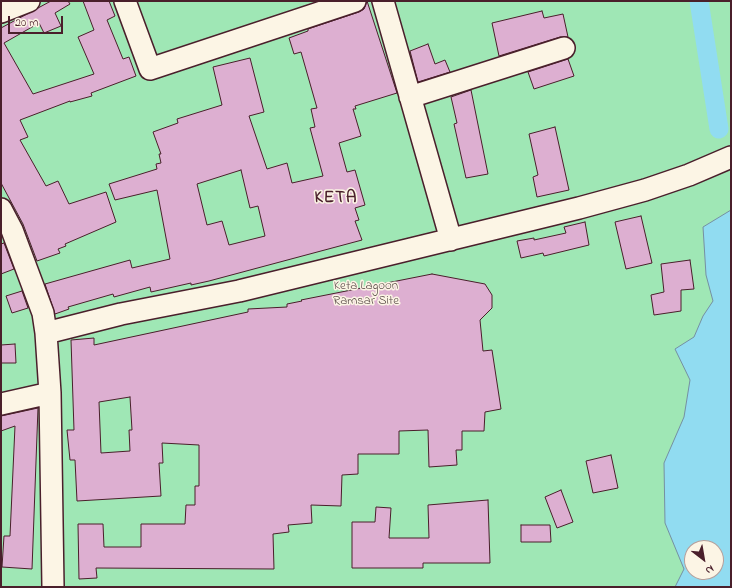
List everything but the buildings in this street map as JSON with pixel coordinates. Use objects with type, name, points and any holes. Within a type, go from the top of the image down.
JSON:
[{"type":"street","points":[[1,12],[29,1]]},
{"type":"street","points":[[125,1],[150,69],[355,1]]},
{"type":"street","points":[[383,1],[451,240]]},
{"type":"street","points":[[410,97],[564,48]]},
{"type":"street","points":[[46,333],[121,314],[240,291],[451,240],[645,190],[689,175],[731,157]]},
{"type":"street","points":[[1,209],[7,232],[43,313],[46,333],[50,393],[53,587]]},
{"type":"street","points":[[1,404],[50,393]]},
{"type":"green space","name":"Keta Lagoon Ramsar Site","points":[[1,1],[731,1],[731,587],[1,587]]},
{"type":"water","points":[[731,210],[731,587],[675,587],[684,569],[665,523],[664,463],[684,417],[690,380],[675,349],[694,337],[703,316],[713,301],[706,275],[703,227]]},
{"type":"waterway","points":[[699,1],[719,129]]},
{"type":"district","name":"KETA","points":[[336,199]]}]
